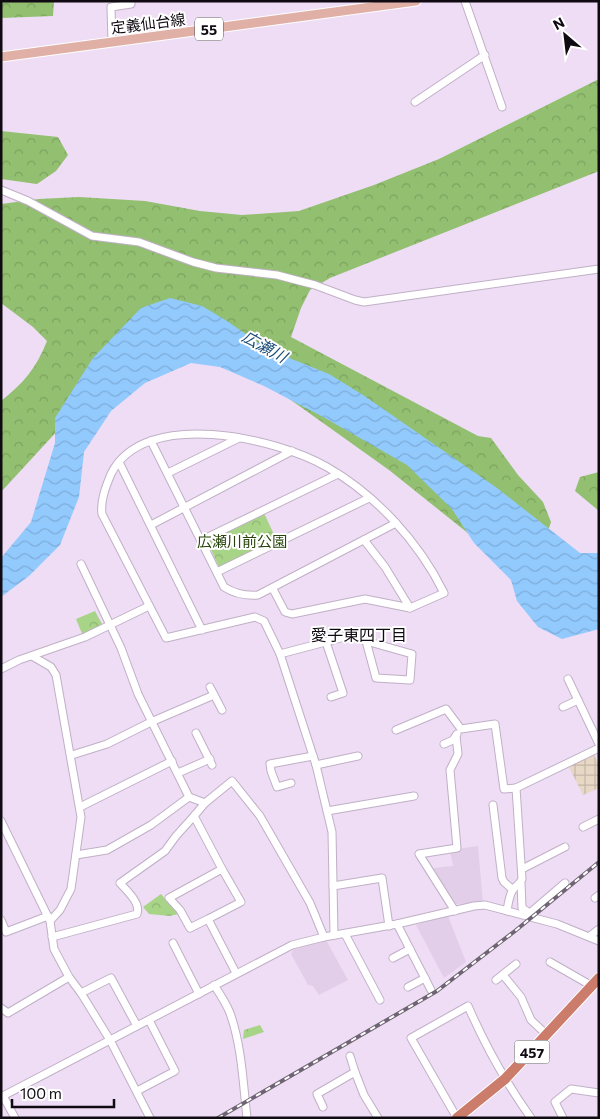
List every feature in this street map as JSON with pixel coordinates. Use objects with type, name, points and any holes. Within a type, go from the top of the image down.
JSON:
[{"type":"highway","name":"457","points":[[457,1118],[506,1079],[595,982]]},
{"type":"main road","name":"定義仙台線","points":[[1,56],[416,1]]},
{"type":"street","points":[[112,42],[111,7],[131,4],[131,1]]},
{"type":"street","points":[[465,1],[502,107]]},
{"type":"street","points":[[415,102],[485,55]]},
{"type":"street","points":[[1,190],[28,200],[92,236],[139,242],[208,266],[277,275],[316,285],[364,302],[599,270]]},
{"type":"street","points":[[273,588],[285,612],[292,614],[365,599],[410,608],[444,593],[421,554],[396,523],[369,498],[338,474],[314,460],[292,451],[240,437],[221,434],[196,434],[172,436],[152,441],[133,448],[119,462],[105,489],[102,514],[166,638],[256,617],[264,621],[280,654],[316,765],[332,832],[334,935]]},
{"type":"street","points":[[168,473],[240,437]]},
{"type":"street","points":[[152,441],[186,506],[224,587],[236,594],[258,596],[396,523]]},
{"type":"street","points":[[151,525],[292,451]]},
{"type":"street","points":[[119,462],[202,630]]},
{"type":"street","points":[[202,540],[338,474]]},
{"type":"street","points":[[217,572],[369,498]]},
{"type":"street","points":[[364,540],[385,567],[410,608]]},
{"type":"street","points":[[81,564],[122,648],[150,722],[190,797],[205,803]]},
{"type":"street","points":[[2,667],[85,637],[149,606]]},
{"type":"street","points":[[280,654],[348,636],[366,641],[412,654],[410,680],[376,678],[366,641]]},
{"type":"street","points":[[326,642],[343,693],[331,697]]},
{"type":"street","points":[[1,920],[6,932],[49,918],[60,910],[71,889],[81,817],[72,755],[56,675],[51,667],[32,656]]},
{"type":"street","points":[[568,679],[599,744]]},
{"type":"street","points":[[210,687],[222,710]]},
{"type":"street","points":[[72,755],[106,744],[150,722],[214,695]]},
{"type":"street","points":[[563,707],[578,700]]},
{"type":"street","points":[[396,730],[446,709],[461,729]]},
{"type":"street","points":[[444,744],[453,740],[461,729],[495,724],[504,789],[516,788],[599,748]]},
{"type":"street","points":[[178,773],[211,762],[196,733]]},
{"type":"street","points":[[455,911],[419,854],[457,848],[450,770],[458,754],[456,736]]},
{"type":"street","points":[[291,783],[277,787],[270,764],[313,756]]},
{"type":"street","points":[[316,765],[358,756]]},
{"type":"street","points":[[80,807],[172,761]]},
{"type":"street","points":[[52,937],[137,914],[137,905],[120,883],[164,851],[205,803],[232,781],[260,816],[310,904],[324,937]]},
{"type":"street","points":[[516,788],[522,869],[522,908],[530,914],[565,883]]},
{"type":"street","points":[[327,811],[414,796]]},
{"type":"street","points":[[76,855],[107,850],[151,825],[190,797]]},
{"type":"street","points":[[493,805],[502,878],[513,890]]},
{"type":"street","points":[[194,816],[241,902],[190,928],[180,910],[169,898],[222,869]]},
{"type":"street","points":[[583,827],[599,819]]},
{"type":"street","points":[[1,821],[49,918],[54,949],[69,977],[110,1040],[150,1118]]},
{"type":"street","points":[[522,869],[565,847]]},
{"type":"street","points":[[333,886],[382,878],[393,925],[410,949],[431,990]]},
{"type":"street","points":[[507,911],[513,890],[521,883]]},
{"type":"street","points":[[15,1118],[2,1096],[292,945],[485,905],[557,924],[599,941]]},
{"type":"street","points":[[208,919],[236,973]]},
{"type":"street","points":[[590,936],[599,929]]},
{"type":"street","points":[[345,934],[381,1000]]},
{"type":"street","points":[[174,943],[199,994]]},
{"type":"street","points":[[393,958],[410,949]]},
{"type":"street","points":[[550,962],[595,982]]},
{"type":"street","points":[[496,980],[516,964]]},
{"type":"street","points":[[503,974],[521,997],[531,1020],[548,1035]]},
{"type":"street","points":[[1,1008],[8,1014],[69,977]]},
{"type":"street","points":[[81,993],[110,978],[136,1026]]},
{"type":"street","points":[[408,987],[425,978]]},
{"type":"street","points":[[214,985],[229,1011],[235,1030],[245,1089],[247,1118]]},
{"type":"street","points":[[457,1118],[411,1038],[468,1006],[506,1079],[531,1118]]},
{"type":"street","points":[[137,1091],[175,1071],[148,1020]]},
{"type":"street","points":[[350,1056],[364,1096],[378,1118]]},
{"type":"street","points":[[323,1107],[317,1094],[355,1072]]},
{"type":"street","points":[[563,1118],[555,1102],[571,1089],[599,1093]]},
{"type":"shaded area","points":[[593,753],[599,765],[599,788],[583,795],[568,765]]},
{"type":"shaded area","points":[[478,846],[483,903],[456,904],[433,868],[453,866],[450,850]]},
{"type":"shaded area","points":[[448,916],[466,962],[444,978],[416,925]]},
{"type":"shaded area","points":[[326,940],[348,980],[319,995],[313,986],[308,985],[291,954],[294,949]]},
{"type":"green space","points":[[1,1],[54,1],[53,16],[1,18]]},
{"type":"green space","points":[[599,79],[599,171],[330,278],[310,290],[301,308],[291,337],[478,436],[491,438],[518,475],[543,502],[551,522],[546,537],[469,534],[389,470],[260,378],[202,355],[137,377],[59,429],[1,492],[1,401],[28,374],[39,359],[47,341],[33,327],[1,303],[1,204],[39,199],[79,197],[145,201],[200,211],[242,215],[299,211],[374,185],[439,159]]},
{"type":"green space","points":[[1,131],[58,137],[68,155],[56,171],[37,184],[1,179]]},
{"type":"green space","points":[[599,472],[599,511],[575,491],[580,477]]},
{"type":"green space","name":"広瀬川前公園","points":[[264,513],[277,541],[220,569],[207,541]]},
{"type":"green space","points":[[95,611],[102,624],[83,636],[76,619]]},
{"type":"green space","points":[[161,894],[178,914],[170,916],[149,914],[143,907]]},
{"type":"green space","points":[[260,1025],[264,1032],[243,1039],[244,1030]]},
{"type":"water","points":[[170,298],[202,306],[267,349],[329,374],[363,395],[497,488],[580,553],[599,553],[599,629],[562,639],[538,627],[517,601],[511,580],[474,543],[452,509],[407,465],[264,386],[220,367],[191,363],[145,383],[111,411],[84,452],[79,497],[60,545],[29,576],[1,597],[1,558],[31,522],[55,443],[55,418],[93,358],[141,308]]},
{"type":"railway","points":[[218,1118],[437,991],[515,931],[599,862]]},
{"type":"district","name":"愛子東四丁目","points":[[359,634]]},
{"type":"water label","name":"広瀬川","points":[[265,346]]}]
